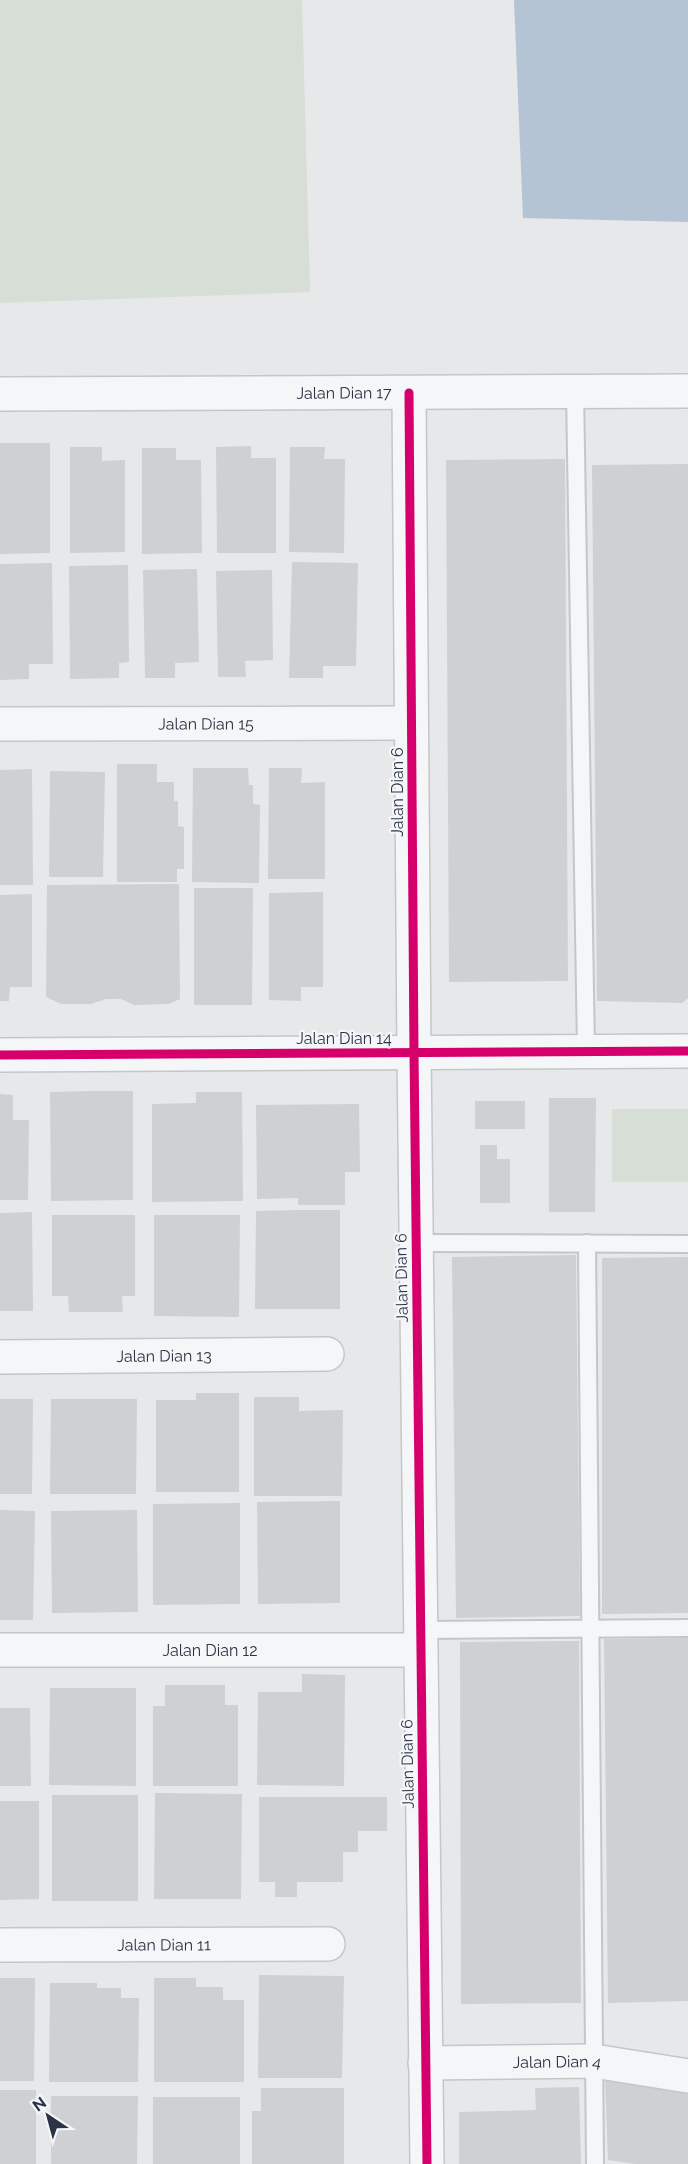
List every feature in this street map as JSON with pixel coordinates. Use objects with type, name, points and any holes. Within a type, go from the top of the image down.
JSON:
[{"type":"street","name":"Jalan Dian 17","points":[[0,394],[688,391]]},
{"type":"street","name":"Jalan Dian 6","points":[[409,393],[427,2164]]},
{"type":"street","name":"Jalan Dian 15","points":[[0,724],[411,723]]},
{"type":"street","name":"Jalan Dian 14","points":[[0,1055],[688,1051]]},
{"type":"street","name":"Jalan Dian 13","points":[[0,1357],[327,1354]]},
{"type":"street","name":"Jalan Dian 12","points":[[0,1650],[420,1640]]},
{"type":"street","name":"Jalan Dian 11","points":[[0,1945],[328,1944]]},
{"type":"street","name":"Jalan Dian 4","points":[[425,2063],[594,2061],[688,2076]]},
{"type":"lane","points":[[575,391],[586,1052]]},
{"type":"lane","points":[[416,1243],[688,1244]]},
{"type":"lane","points":[[587,1243],[595,2164]]},
{"type":"lane","points":[[420,1640],[590,1629],[688,1628]]},
{"type":"shaded area","points":[[0,0],[302,0],[310,292],[0,303]]},
{"type":"shaded area","points":[[612,1109],[688,1109],[688,1182],[612,1182]]},
{"type":"water","points":[[514,0],[688,0],[688,222],[523,218]]},
{"type":"building","points":[[0,443],[50,443],[50,553],[0,554]]},
{"type":"building","points":[[251,446],[251,458],[276,458],[276,553],[217,553],[216,447]]},
{"type":"building","points":[[70,447],[102,447],[102,461],[125,460],[125,552],[70,553]]},
{"type":"building","points":[[290,447],[325,447],[324,459],[345,459],[344,553],[289,552]]},
{"type":"building","points":[[142,448],[176,448],[176,460],[201,460],[202,553],[142,554]]},
{"type":"building","points":[[565,459],[568,981],[449,982],[446,460]]},
{"type":"building","points":[[688,464],[688,998],[682,1003],[597,1001],[592,465]]},
{"type":"building","points":[[292,562],[358,563],[356,666],[323,666],[323,678],[289,678]]},
{"type":"building","points":[[52,563],[53,664],[29,664],[29,679],[0,680],[0,564]]},
{"type":"building","points":[[128,565],[129,662],[119,663],[119,678],[70,679],[69,566]]},
{"type":"building","points":[[197,569],[199,662],[175,663],[175,678],[145,678],[143,570]]},
{"type":"building","points":[[272,570],[273,660],[245,661],[246,677],[218,677],[216,571]]},
{"type":"building","points":[[117,764],[157,764],[157,782],[174,782],[174,801],[178,801],[178,826],[184,827],[184,869],[177,869],[177,882],[117,882]]},
{"type":"building","points":[[193,768],[248,768],[249,785],[253,785],[253,804],[260,805],[259,883],[192,882]]},
{"type":"building","points":[[269,768],[302,768],[301,783],[325,782],[325,879],[268,879]]},
{"type":"building","points":[[32,769],[33,885],[0,885],[0,770]]},
{"type":"building","points":[[50,771],[105,772],[103,877],[49,877]]},
{"type":"building","points":[[179,884],[180,999],[169,1004],[134,1005],[121,999],[106,999],[91,1004],[61,1004],[46,997],[47,885]]},
{"type":"building","points":[[194,888],[253,888],[252,1005],[194,1005]]},
{"type":"building","points":[[323,892],[323,987],[301,987],[301,1001],[269,1000],[269,893]]},
{"type":"building","points":[[32,894],[32,987],[10,987],[9,1001],[0,1001],[0,895]]},
{"type":"building","points":[[133,1091],[133,1200],[51,1201],[50,1092]]},
{"type":"building","points":[[196,1092],[242,1092],[243,1201],[152,1202],[152,1104],[196,1103]]},
{"type":"building","points":[[0,1094],[13,1095],[13,1120],[29,1120],[28,1200],[0,1200]]},
{"type":"building","points":[[549,1098],[596,1098],[595,1212],[549,1212]]},
{"type":"building","points":[[475,1101],[525,1101],[525,1129],[475,1129]]},
{"type":"building","points":[[359,1104],[360,1172],[345,1172],[345,1205],[298,1205],[298,1198],[257,1199],[256,1105]]},
{"type":"building","points":[[480,1145],[497,1145],[497,1159],[510,1159],[510,1203],[480,1203]]},
{"type":"building","points":[[340,1210],[340,1309],[255,1309],[256,1211]]},
{"type":"building","points":[[32,1212],[33,1311],[0,1311],[0,1213]]},
{"type":"building","points":[[52,1215],[135,1215],[135,1296],[122,1296],[123,1312],[69,1312],[68,1296],[52,1296]]},
{"type":"building","points":[[154,1215],[240,1215],[239,1317],[154,1316]]},
{"type":"building","points":[[576,1255],[580,1616],[456,1618],[452,1257]]},
{"type":"building","points":[[688,1257],[688,1613],[602,1614],[602,1258]]},
{"type":"building","points":[[196,1393],[239,1393],[239,1492],[156,1492],[156,1400],[196,1400]]},
{"type":"building","points":[[254,1397],[299,1397],[299,1411],[343,1410],[342,1496],[254,1496]]},
{"type":"building","points":[[0,1399],[33,1399],[32,1494],[0,1494]]},
{"type":"building","points":[[51,1399],[137,1399],[136,1494],[50,1494]]},
{"type":"building","points":[[340,1501],[340,1603],[258,1604],[257,1502]]},
{"type":"building","points":[[240,1503],[240,1604],[153,1605],[153,1504]]},
{"type":"building","points":[[0,1510],[35,1511],[33,1620],[0,1620]]},
{"type":"building","points":[[137,1510],[138,1612],[52,1613],[51,1511]]},
{"type":"building","points":[[688,1638],[688,2001],[608,2003],[604,1639]]},
{"type":"building","points":[[579,1641],[581,2003],[461,2004],[460,1642]]},
{"type":"building","points":[[302,1674],[345,1675],[344,1786],[257,1785],[258,1692],[302,1692]]},
{"type":"building","points":[[165,1685],[225,1685],[225,1705],[238,1705],[238,1786],[153,1786],[153,1706],[165,1706]]},
{"type":"building","points":[[50,1688],[136,1688],[136,1786],[49,1785]]},
{"type":"building","points":[[0,1708],[30,1708],[31,1786],[0,1786]]},
{"type":"building","points":[[155,1793],[242,1794],[241,1899],[154,1899]]},
{"type":"building","points":[[52,1795],[138,1795],[138,1901],[52,1901]]},
{"type":"building","points":[[259,1797],[387,1797],[387,1831],[358,1831],[358,1852],[343,1852],[343,1882],[297,1882],[297,1897],[275,1897],[275,1882],[259,1882]]},
{"type":"building","points":[[0,1801],[39,1801],[39,1899],[0,1900]]},
{"type":"building","points":[[259,1975],[344,1976],[342,2078],[258,2078]]},
{"type":"building","points":[[0,1978],[35,1978],[34,2081],[0,2081]]},
{"type":"building","points":[[154,1978],[196,1978],[196,1987],[223,1987],[223,2000],[244,2000],[244,2082],[154,2082]]},
{"type":"building","points":[[50,1983],[97,1983],[97,1988],[121,1988],[121,1998],[139,1998],[138,2082],[49,2082]]},
{"type":"building","points":[[605,2076],[688,2089],[688,2164],[635,2164],[608,2160]]},
{"type":"building","points":[[579,2087],[581,2164],[459,2164],[459,2112],[536,2110],[535,2088]]},
{"type":"building","points":[[261,2088],[344,2088],[344,2164],[252,2164],[252,2111],[261,2111]]},
{"type":"building","points":[[0,2090],[36,2090],[36,2164],[0,2164]]},
{"type":"building","points":[[51,2096],[138,2096],[137,2164],[51,2164]]},
{"type":"building","points":[[153,2097],[240,2097],[240,2164],[153,2164]]},
{"type":"cycle path","points":[[409,393],[427,2164]]},
{"type":"cycle path","points":[[0,1055],[688,1051]]}]
